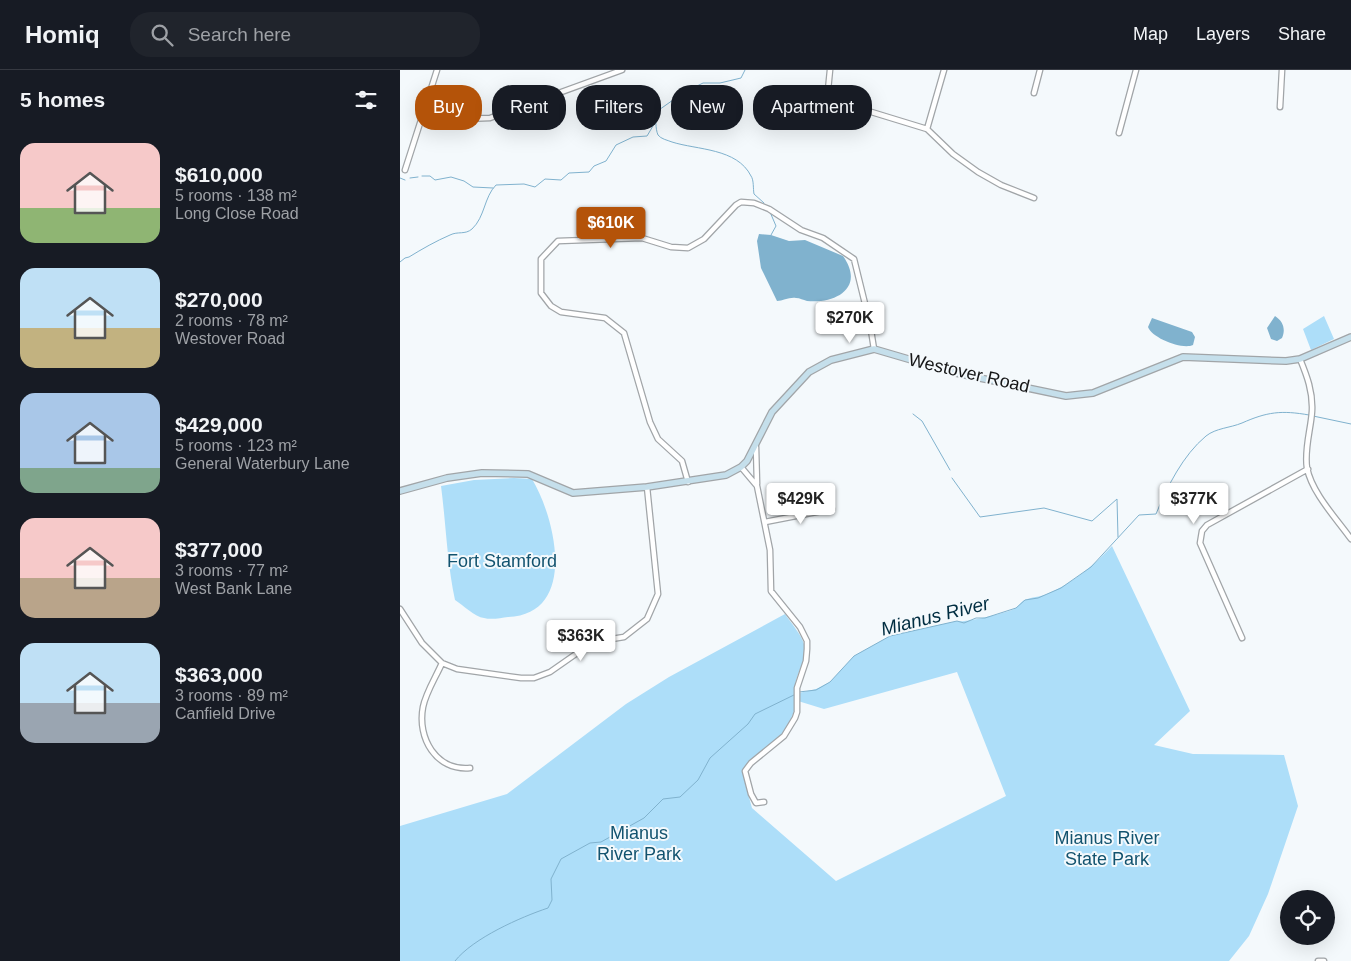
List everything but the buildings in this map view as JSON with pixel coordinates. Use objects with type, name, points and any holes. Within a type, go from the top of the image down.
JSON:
[{"type":"street","points":[[432,85],[437,70]]},
{"type":"street","points":[[482,118],[490,118],[622,70]]},
{"type":"street","points":[[830,70],[828,90],[842,103],[927,129],[953,154],[978,172],[1001,185],[1034,198]]},
{"type":"street","points":[[927,129],[944,70]]},
{"type":"street","points":[[1034,93],[1040,70]]},
{"type":"street","points":[[1118,134],[1136,70]]},
{"type":"street","points":[[1280,107],[1282,70]]},
{"type":"street","points":[[405,170],[416,130]]},
{"type":"street","points":[[400,491],[461,475],[512,472],[540,478],[573,493],[688,482],[726,475],[741,467],[756,447],[772,412],[809,372],[831,360],[874,349],[870,324],[854,259],[823,238],[801,230],[762,205],[741,202],[704,239],[688,248],[671,247],[642,238],[558,241],[541,259],[541,293],[551,306],[561,312],[605,318],[622,331],[650,422],[658,439],[682,461],[688,482]]},
{"type":"street","name":"Westover Road","points":[[874,349],[956,373],[1066,396],[1093,393],[1183,357],[1286,361],[1300,359],[1351,337]]},
{"type":"street","points":[[1300,359],[1310,388],[1312,409],[1306,457],[1308,469],[1314,484],[1351,539]]},
{"type":"street","points":[[756,447],[757,486],[770,550],[771,590],[800,627],[807,641],[806,661],[797,688],[797,712],[788,730],[745,771],[752,798],[756,802],[764,802]]},
{"type":"street","points":[[741,467],[757,486]]},
{"type":"street","points":[[1242,638],[1200,543],[1202,531],[1207,525],[1308,469]]},
{"type":"street","points":[[400,609],[422,643],[442,663],[473,672],[534,678],[550,672],[593,642],[624,637],[638,628],[647,619],[658,594],[646,487]]},
{"type":"street","points":[[765,522],[832,509]]},
{"type":"street","points":[[442,663],[423,705],[423,734],[430,749],[442,761],[458,769],[470,768]]},
{"type":"street","points":[[1318,961],[1324,961]]},
{"type":"green space","points":[[1324,316],[1334,339],[1311,350],[1303,329]]},
{"type":"green space","name":"Fort Stamford","points":[[532,479],[541,496],[553,539],[555,562],[553,583],[545,600],[530,612],[487,619],[480,617],[455,600],[448,558],[441,486],[474,480]]},
{"type":"green space","points":[[1112,546],[1190,711],[1154,745],[1193,754],[1284,755],[1298,806],[1268,894],[1249,936],[1229,961],[400,961],[400,826],[507,794],[626,704],[669,677],[785,614],[801,636],[805,651],[803,663],[796,681],[795,694],[816,689],[830,682],[854,656],[890,636],[957,621],[969,621],[986,617],[1011,610],[1030,598],[1047,594],[1065,585],[1082,573]],"holes":[[[957,672],[1006,796],[836,881],[752,808],[745,783],[744,770],[787,729],[798,701],[824,709]]]},
{"type":"shaded area","points":[[759,234],[771,235],[789,241],[805,240],[843,256],[849,267],[851,277],[849,285],[837,296],[828,300],[807,301],[793,298],[777,301],[761,268],[757,241]]},
{"type":"shaded area","points":[[1275,316],[1280,320],[1284,328],[1282,338],[1277,341],[1271,339],[1267,328]]},
{"type":"shaded area","points":[[1152,318],[1192,332],[1195,337],[1193,345],[1182,346],[1161,339],[1148,327]]},
{"type":"waterway","points":[[745,70],[741,78],[720,83],[703,83],[683,93],[656,112],[656,129],[661,138],[682,145],[716,151],[736,160],[745,167],[751,176],[754,194],[764,203]]},
{"type":"waterway","points":[[400,262],[445,237],[472,229],[480,219],[489,195],[496,185],[524,184],[535,187],[545,179],[561,180],[569,173],[589,172],[594,166],[606,161],[616,145],[633,137],[647,136],[651,130]]},
{"type":"waterway","points":[[422,176],[430,176],[435,180],[451,177],[464,181],[473,187],[493,188]]},
{"type":"waterway","points":[[410,178],[418,177]]},
{"type":"waterway","points":[[400,178],[405,180]]},
{"type":"waterway","points":[[770,212],[776,226],[771,235]]},
{"type":"waterway","name":"Mianus River","points":[[799,692],[816,690],[830,682],[854,656],[890,636],[957,621],[964,623],[976,618],[985,618],[1016,608],[1025,600],[1038,598],[1061,588],[1091,567],[1139,515],[1156,514],[1176,472],[1190,452],[1210,433],[1267,414],[1282,412],[1309,415]]},
{"type":"waterway","points":[[913,414],[922,421],[950,470]]},
{"type":"waterway","name":"Mianus River","points":[[1313,416],[1351,424]]},
{"type":"waterway","points":[[952,478],[980,517],[1044,508],[1092,521],[1117,499],[1118,537]]},
{"type":"waterway","name":"Mianus River","points":[[455,961],[463,952],[485,936],[548,908],[552,900],[551,879],[561,859],[590,843],[601,842],[644,818],[663,799],[680,797],[698,780],[710,758],[748,724],[755,714],[796,694]]},
{"type":"park label","name":"Mianus River Park","points":[[639,843]]},
{"type":"park label","name":"Mianus River State Park","points":[[1107,848]]}]
